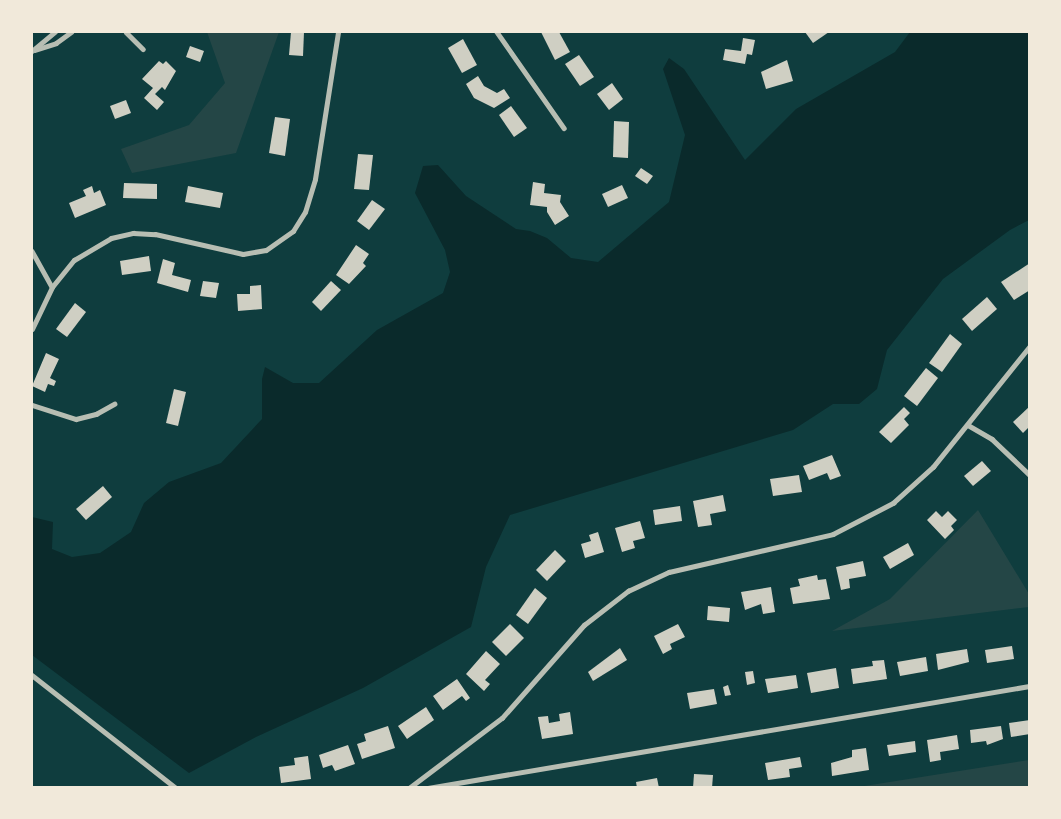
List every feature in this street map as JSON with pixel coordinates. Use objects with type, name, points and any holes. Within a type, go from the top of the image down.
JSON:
[{"type":"street","points":[[33,51],[55,32]]},
{"type":"street","points":[[33,51],[56,43],[71,32]]},
{"type":"street","points":[[125,32],[143,49]]},
{"type":"street","points":[[32,328],[52,288],[82,254],[100,242],[122,235],[155,234],[243,254],[266,250],[293,231],[304,212],[315,178],[338,32]]},
{"type":"street","points":[[497,32],[564,128]]},
{"type":"street","points":[[32,251],[52,288]]},
{"type":"street","points":[[409,788],[502,718],[584,625],[618,597],[669,572],[822,537],[874,515],[910,490],[968,425],[1011,365],[1030,346]]},
{"type":"street","points":[[32,405],[76,419],[96,414],[114,404]]},
{"type":"street","points":[[968,425],[992,439],[1030,475]]},
{"type":"street","points":[[32,675],[176,788]]},
{"type":"street","points":[[428,788],[1030,685]]},
{"type":"shaded area","points":[[207,32],[279,32],[236,153],[132,173],[121,149],[189,125],[225,83]]},
{"type":"shaded area","points":[[910,32],[1029,32],[1029,220],[1010,230],[943,279],[887,350],[877,389],[859,404],[833,404],[793,430],[510,515],[486,567],[471,627],[363,688],[256,737],[189,773],[32,655],[32,517],[53,522],[52,549],[72,557],[100,553],[131,532],[144,503],[169,482],[221,463],[262,419],[262,379],[265,367],[293,383],[319,383],[377,330],[443,293],[450,272],[445,250],[415,193],[423,166],[438,165],[466,196],[516,229],[547,238],[571,258],[598,262],[669,202],[685,135],[663,69],[669,58],[684,69],[745,160],[796,109],[895,52]]},
{"type":"shaded area","points":[[978,510],[1029,594],[1029,607],[832,631],[890,599]]},
{"type":"shaded area","points":[[1029,760],[1029,787],[858,787]]},
{"type":"building","points":[[291,32],[304,32],[303,56],[289,55]]},
{"type":"building","points":[[541,32],[559,32],[570,52],[555,60]]},
{"type":"building","points":[[805,32],[829,32],[813,43]]},
{"type":"building","points":[[743,38],[755,40],[752,55],[747,54],[745,64],[723,60],[725,49],[741,51]]},
{"type":"building","points":[[463,39],[477,65],[462,73],[448,48]]},
{"type":"building","points":[[190,46],[204,51],[200,62],[186,57]]},
{"type":"building","points":[[579,55],[594,77],[580,86],[565,64]]},
{"type":"building","points":[[787,60],[793,81],[766,89],[761,72]]},
{"type":"building","points":[[159,61],[163,64],[166,61],[176,71],[165,90],[162,87],[155,94],[164,102],[157,110],[144,98],[153,88],[142,79]]},
{"type":"building","points":[[478,76],[484,86],[497,93],[504,89],[510,98],[494,108],[474,98],[466,84]]},
{"type":"building","points":[[612,83],[623,99],[609,110],[597,94]]},
{"type":"building","points":[[126,100],[131,113],[115,119],[110,106]]},
{"type":"building","points":[[511,106],[527,128],[514,137],[499,115]]},
{"type":"building","points":[[275,117],[290,119],[285,156],[269,153]]},
{"type":"building","points":[[614,121],[629,122],[628,158],[613,157]]},
{"type":"building","points":[[358,154],[373,155],[369,190],[354,189]]},
{"type":"building","points":[[641,168],[653,176],[647,184],[635,176]]},
{"type":"building","points":[[533,182],[545,184],[544,193],[561,195],[560,202],[569,216],[555,225],[547,207],[530,205]]},
{"type":"building","points":[[124,183],[157,184],[157,199],[123,198]]},
{"type":"building","points":[[622,185],[628,198],[608,207],[602,194]]},
{"type":"building","points":[[92,186],[94,193],[100,190],[106,205],[75,218],[69,203],[86,196],[83,190]]},
{"type":"building","points":[[188,186],[223,193],[220,208],[185,202]]},
{"type":"building","points":[[372,200],[385,209],[369,230],[357,221]]},
{"type":"building","points":[[356,245],[369,254],[363,263],[366,266],[349,284],[336,275]]},
{"type":"building","points":[[149,256],[151,271],[122,275],[120,261]]},
{"type":"building","points":[[163,259],[175,263],[172,275],[191,280],[188,292],[157,283]]},
{"type":"building","points":[[1030,263],[1030,290],[1014,300],[1001,282]]},
{"type":"building","points":[[203,281],[219,283],[216,298],[200,296]]},
{"type":"building","points":[[331,281],[341,290],[321,311],[312,302]]},
{"type":"building","points":[[261,285],[262,309],[238,311],[237,294],[250,294],[250,286]]},
{"type":"building","points":[[987,297],[997,309],[972,331],[962,319]]},
{"type":"building","points":[[75,303],[86,312],[67,337],[56,329]]},
{"type":"building","points":[[950,334],[962,344],[942,372],[929,363]]},
{"type":"building","points":[[46,353],[59,359],[50,378],[56,381],[54,386],[48,384],[45,392],[32,386]]},
{"type":"building","points":[[926,368],[938,378],[917,406],[904,396]]},
{"type":"building","points":[[174,389],[186,392],[178,426],[166,423]]},
{"type":"building","points":[[1030,406],[1030,426],[1023,433],[1013,422]]},
{"type":"building","points":[[904,407],[910,413],[904,419],[909,425],[891,443],[879,432]]},
{"type":"building","points":[[832,455],[841,476],[830,480],[827,473],[809,480],[803,466]]},
{"type":"building","points":[[982,461],[991,471],[973,486],[964,476]]},
{"type":"building","points":[[799,475],[802,492],[773,496],[770,479]]},
{"type":"building","points":[[103,486],[112,497],[86,520],[76,509]]},
{"type":"building","points":[[723,495],[726,511],[710,514],[712,525],[698,527],[693,501]]},
{"type":"building","points":[[680,506],[682,521],[655,525],[653,510]]},
{"type":"building","points":[[936,511],[942,517],[948,511],[957,520],[951,526],[954,530],[945,539],[927,520]]},
{"type":"building","points":[[640,521],[645,538],[633,541],[635,548],[622,552],[615,528]]},
{"type":"building","points":[[598,532],[604,552],[585,558],[581,544],[591,541],[589,535]]},
{"type":"building","points":[[908,543],[914,555],[890,569],[883,557]]},
{"type":"building","points":[[555,550],[566,561],[547,581],[536,570]]},
{"type":"building","points":[[863,561],[866,576],[849,579],[850,588],[841,590],[836,567]]},
{"type":"building","points":[[817,575],[818,580],[826,579],[830,599],[793,604],[790,588],[800,586],[798,579]]},
{"type":"building","points":[[771,587],[775,612],[763,614],[761,604],[745,610],[741,592]]},
{"type":"building","points":[[535,588],[547,598],[528,624],[516,615]]},
{"type":"building","points":[[708,606],[730,608],[729,622],[707,620]]},
{"type":"building","points":[[510,624],[524,638],[506,656],[492,642]]},
{"type":"building","points":[[678,624],[685,637],[670,644],[672,649],[663,654],[654,636]]},
{"type":"building","points":[[1012,646],[1014,659],[987,663],[985,650]]},
{"type":"building","points":[[620,648],[627,660],[593,681],[588,672]]},
{"type":"building","points":[[967,649],[969,662],[938,670],[936,654]]},
{"type":"building","points":[[486,651],[500,664],[485,680],[490,684],[484,691],[466,674]]},
{"type":"building","points":[[926,657],[928,671],[900,676],[897,662]]},
{"type":"building","points":[[884,660],[887,679],[853,684],[851,669],[873,666],[872,661]]},
{"type":"building","points":[[836,668],[839,688],[811,693],[807,673]]},
{"type":"building","points":[[753,671],[755,683],[747,685],[745,672]]},
{"type":"building","points":[[796,675],[798,688],[768,693],[765,679]]},
{"type":"building","points":[[457,679],[470,698],[466,701],[462,696],[443,710],[433,696]]},
{"type":"building","points":[[728,685],[731,695],[725,696],[723,687]]},
{"type":"building","points":[[714,689],[717,704],[690,709],[687,693]]},
{"type":"building","points":[[426,707],[434,720],[407,739],[398,726]]},
{"type":"building","points":[[570,712],[573,734],[542,739],[538,717],[548,716],[549,723],[560,721],[559,714]]},
{"type":"building","points":[[1030,720],[1030,734],[1011,737],[1009,723]]},
{"type":"building","points":[[388,726],[395,748],[362,759],[357,744],[366,741],[364,734]]},
{"type":"building","points":[[1001,726],[1003,739],[987,745],[986,741],[971,743],[970,730]]},
{"type":"building","points":[[957,735],[959,749],[940,752],[941,760],[930,762],[927,740]]},
{"type":"building","points":[[915,741],[916,752],[889,756],[887,745]]},
{"type":"building","points":[[348,745],[355,764],[335,771],[332,765],[323,768],[319,755]]},
{"type":"building","points":[[866,748],[869,770],[832,776],[831,763],[852,757],[852,750]]},
{"type":"building","points":[[308,756],[311,779],[281,783],[279,767],[295,765],[294,758]]},
{"type":"building","points":[[800,757],[802,767],[789,769],[790,777],[768,780],[765,763]]},
{"type":"building","points":[[694,774],[713,775],[712,788],[693,788]]},
{"type":"building","points":[[657,778],[659,788],[637,788],[636,782]]}]
